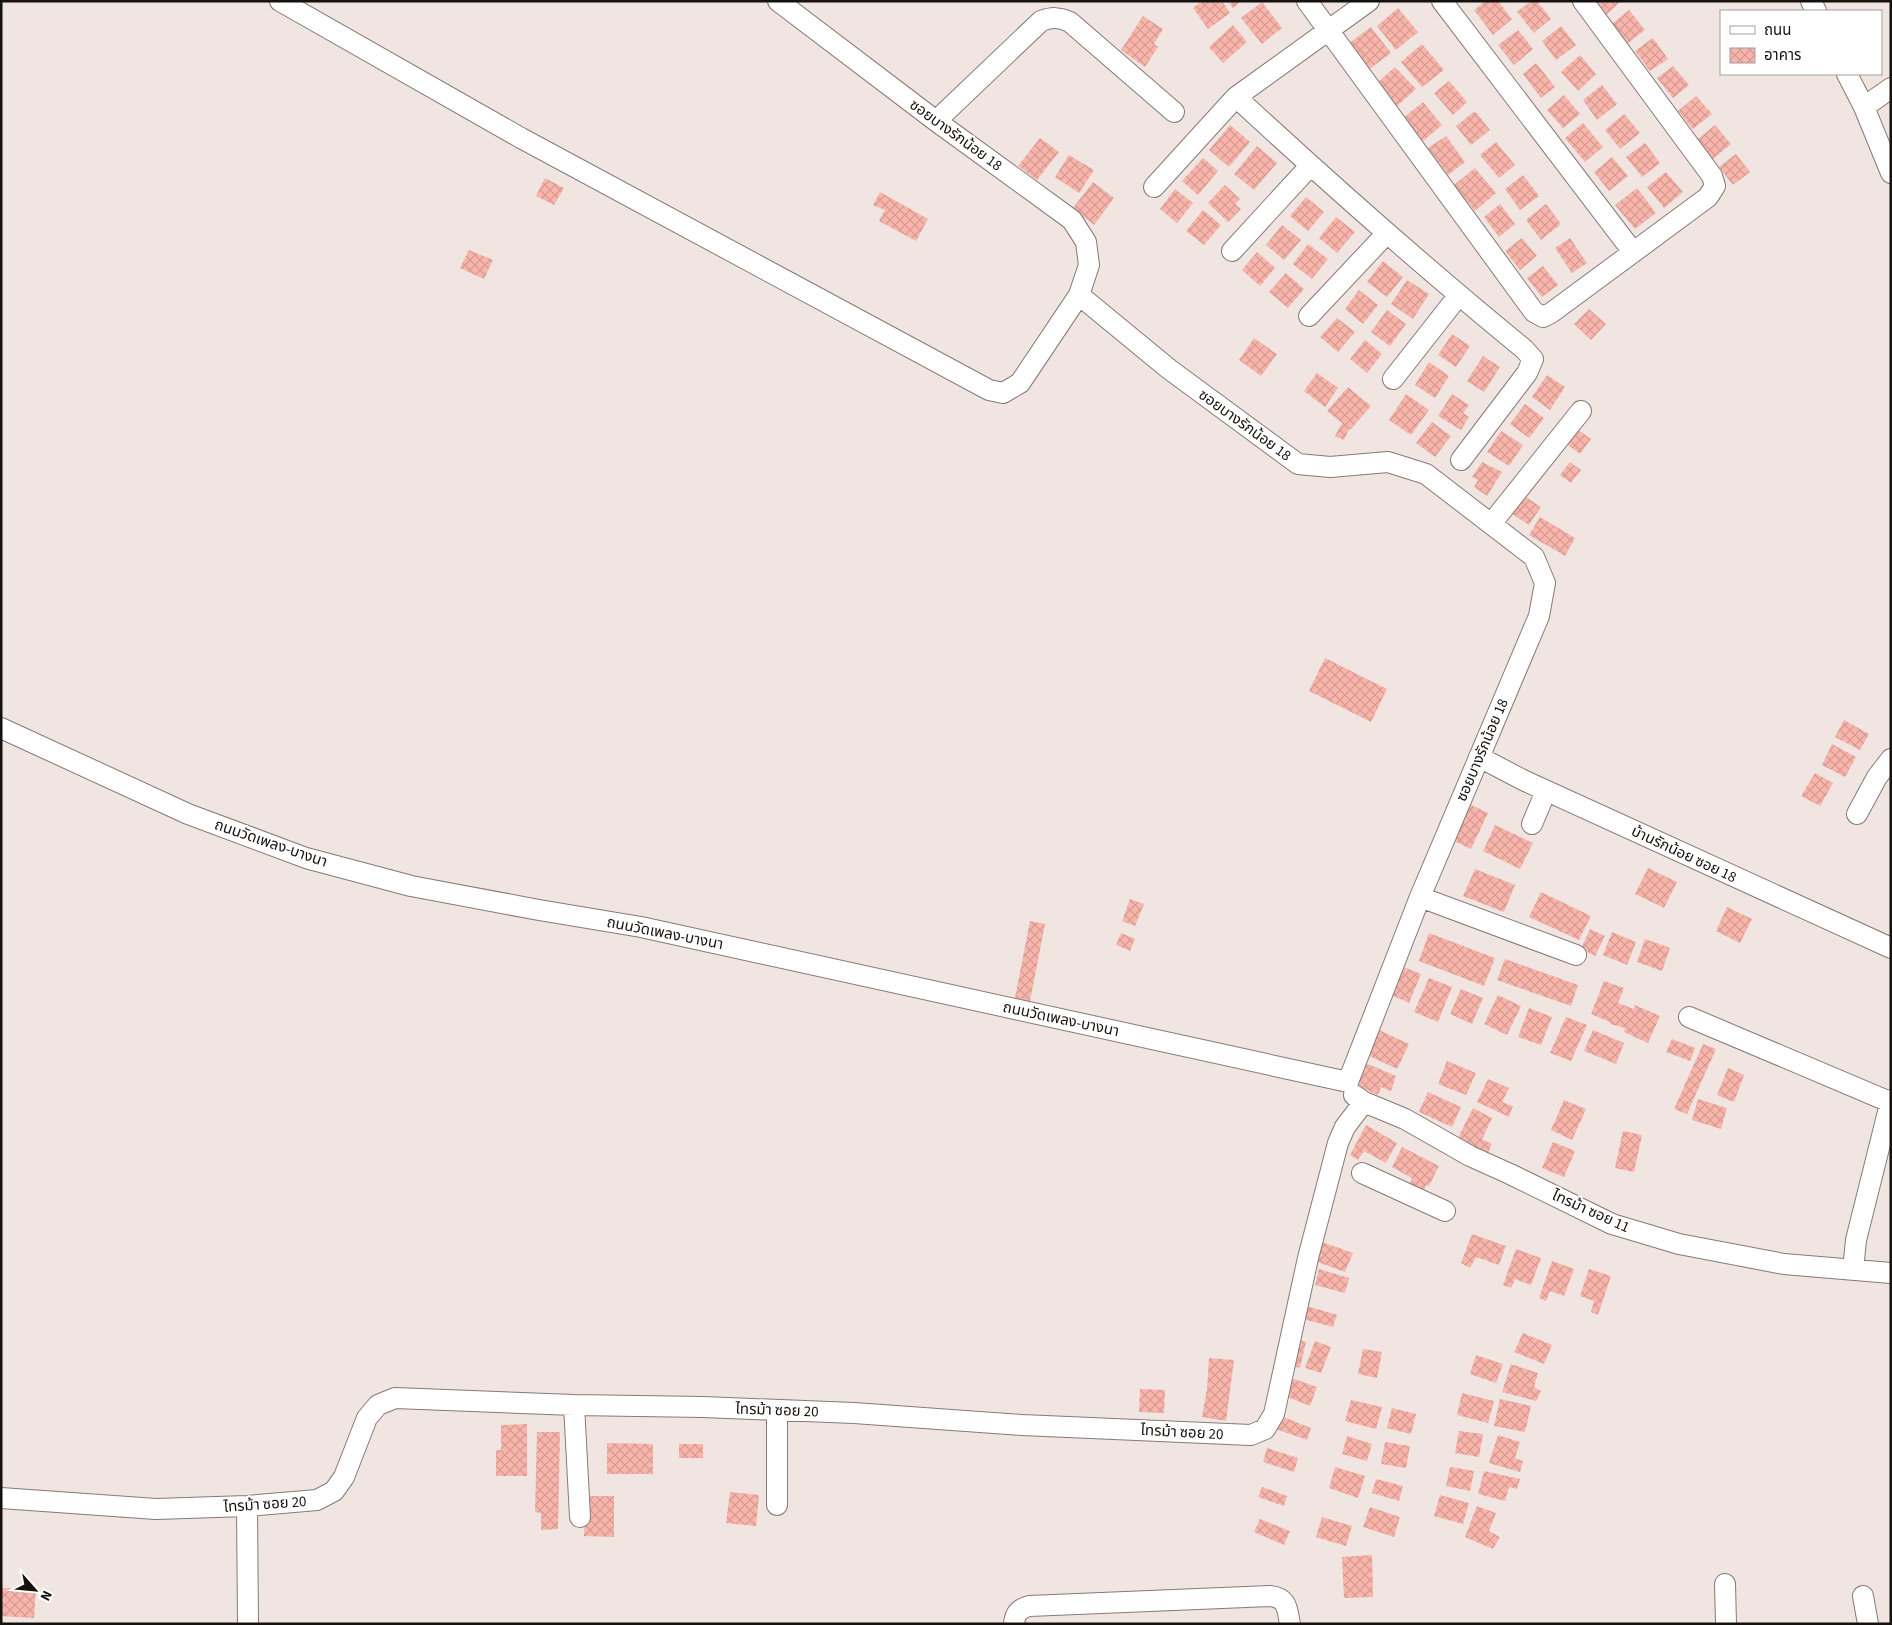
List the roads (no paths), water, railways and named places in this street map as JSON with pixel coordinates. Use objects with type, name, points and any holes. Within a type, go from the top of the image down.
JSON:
[{"type":"street","points":[[280,1],[521,138],[989,390],[1003,393],[1020,383],[1079,295]]},
{"type":"street","name":"ซอยบางรักน้อย 18","points":[[778,1],[936,122],[1072,220],[1086,242],[1089,265],[1079,295],[1169,369],[1298,464],[1330,467],[1388,462],[1426,474],[1534,557],[1545,583],[1539,616],[1420,897],[1348,1082]]},
{"type":"street","points":[[1307,1],[1534,312],[1543,317],[1552,313],[1708,197],[1715,186],[1712,176],[1583,1]]},
{"type":"street","points":[[1154,187],[1236,97],[1369,1]]},
{"type":"street","points":[[1442,1],[1633,252]]},
{"type":"street","points":[[936,122],[1041,21],[1050,18],[1061,18],[1076,27],[1174,112]]},
{"type":"street","points":[[1848,75],[1864,107],[1891,173]]},
{"type":"street","points":[[1864,107],[1891,88]]},
{"type":"street","points":[[1236,97],[1310,166],[1524,349],[1533,360],[1527,373],[1461,460]]},
{"type":"street","points":[[1232,251],[1310,166]]},
{"type":"street","points":[[1309,316],[1387,233]]},
{"type":"street","points":[[1393,379],[1459,295]]},
{"type":"street","points":[[1491,524],[1580,412]]},
{"type":"street","name":"ถนนวัดเพลง-บางนา","points":[[1,728],[188,814],[306,858],[411,886],[539,910],[641,926],[1348,1082]]},
{"type":"street","name":"บ้านรักน้อย ซอย 18","points":[[1479,757],[1546,790],[1891,948]]},
{"type":"street","points":[[1857,814],[1877,777],[1891,759]]},
{"type":"street","points":[[1532,824],[1546,790]]},
{"type":"street","points":[[1420,897],[1576,955]]},
{"type":"street","points":[[1689,1017],[1890,1101],[1856,1240],[1853,1270]]},
{"type":"street","name":"ไทรม้า ซอย 11","points":[[1348,1082],[1353,1094],[1364,1102],[1404,1119],[1470,1156],[1612,1224],[1678,1244],[1784,1264],[1891,1273]]},
{"type":"street","name":"ไทรม้า ซอย 20","points":[[1,1498],[156,1509],[247,1506],[317,1500],[334,1491],[344,1477],[367,1418],[378,1405],[395,1398],[574,1406],[703,1407],[854,1413],[1022,1424],[1251,1435],[1265,1429],[1274,1414],[1308,1258],[1338,1143],[1345,1127],[1364,1102]]},
{"type":"street","points":[[1362,1173],[1445,1211]]},
{"type":"street","points":[[574,1406],[580,1517]]},
{"type":"street","points":[[777,1410],[777,1505]]},
{"type":"street","points":[[247,1506],[248,1624]]},
{"type":"street","points":[[1725,1584],[1726,1624]]},
{"type":"street","points":[[1014,1624],[1015,1615],[1020,1609],[1030,1606],[1270,1596],[1279,1597],[1283,1600],[1290,1624]]},
{"type":"street","points":[[1863,1596],[1868,1624]]}]
